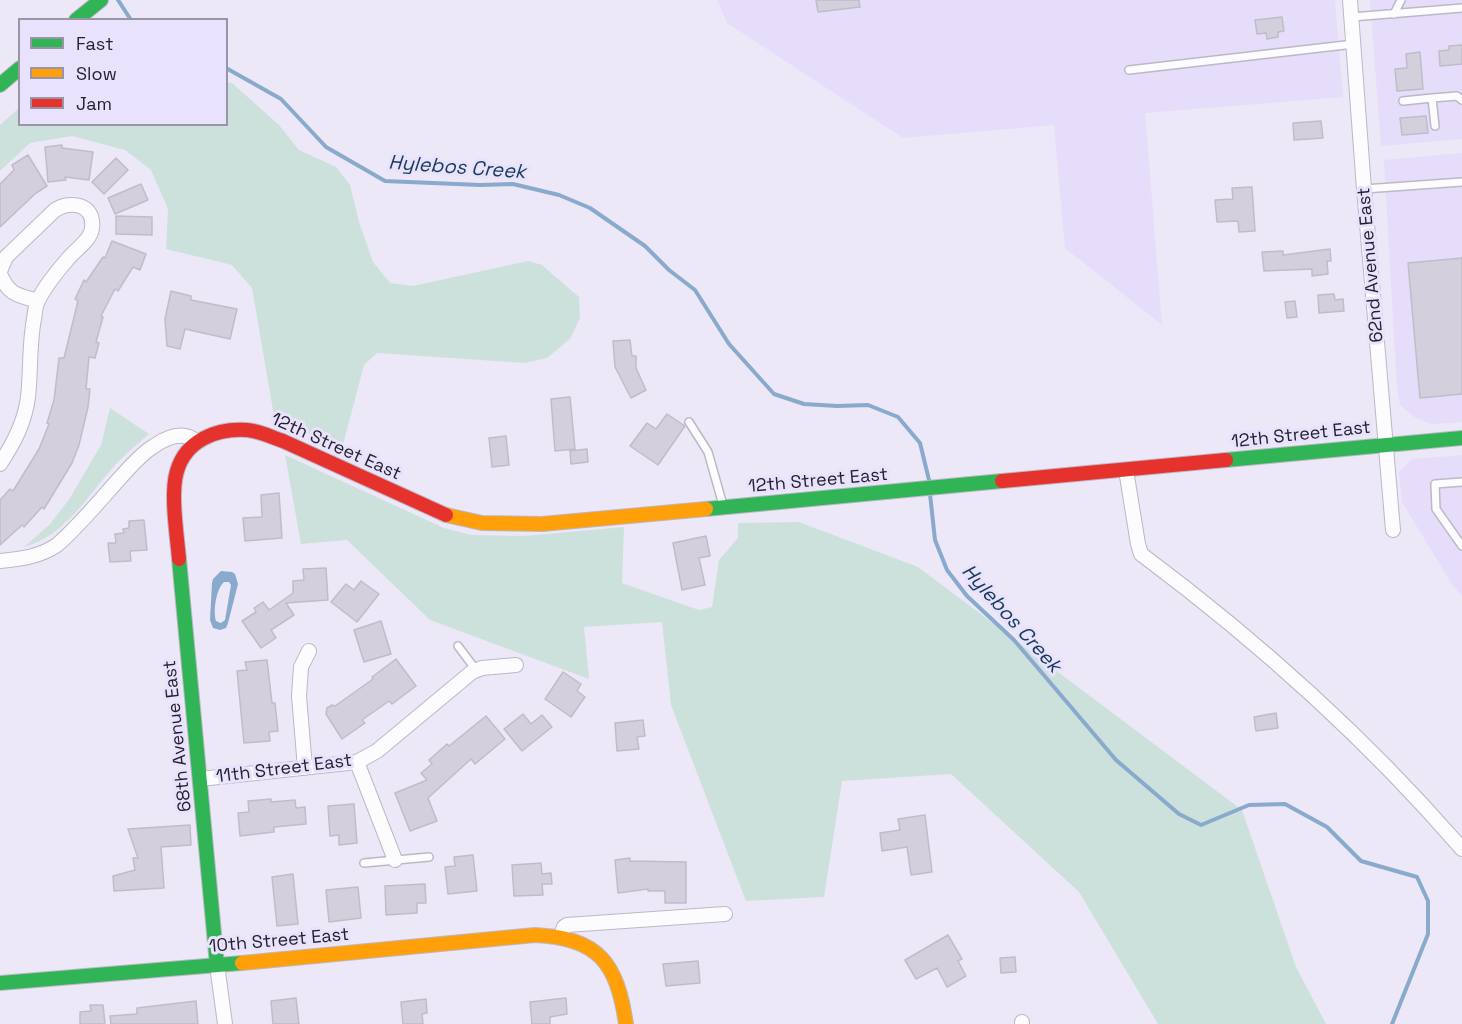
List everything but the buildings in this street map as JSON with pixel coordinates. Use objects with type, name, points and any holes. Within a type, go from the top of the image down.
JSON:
[{"type":"street","points":[[79,17],[101,0]]},
{"type":"street","name":"62nd Avenue East","points":[[1350,0],[1393,530]]},
{"type":"street","points":[[0,85],[18,70]]},
{"type":"street","points":[[0,464],[13,445],[23,421],[28,397],[31,338],[38,302],[66,261],[90,237],[93,229],[92,218],[88,211],[74,204],[64,204],[55,210],[6,257],[0,272],[7,289],[13,294],[38,302]]},
{"type":"street","name":"12th Street East","points":[[0,561],[44,554],[57,545],[152,447],[169,438],[182,435],[191,437],[193,445],[224,431],[258,432],[283,441],[438,513],[469,522],[507,525],[542,525],[1462,438]]},
{"type":"street","name":"68th Avenue East","points":[[193,445],[181,460],[176,473],[175,508],[217,965],[225,1024]]},
{"type":"street","points":[[1126,470],[1138,544],[1142,554],[1231,623],[1315,697],[1398,778],[1462,849]]},
{"type":"street","points":[[305,768],[299,696],[301,667],[309,651]]},
{"type":"street","name":"11th Street East","points":[[201,779],[357,762],[376,751],[476,670],[516,665]]},
{"type":"street","points":[[357,762],[395,860]]},
{"type":"street","points":[[626,1024],[621,992],[615,977],[604,961],[582,943],[561,936],[564,927],[725,914]]},
{"type":"street","name":"10th Street East","points":[[0,983],[534,935],[561,936]]},
{"type":"lane","points":[[1394,14],[1401,0]]},
{"type":"lane","points":[[1352,17],[1462,8]]},
{"type":"lane","points":[[1130,70],[1354,44]]},
{"type":"lane","points":[[1403,101],[1457,96],[1462,100]]},
{"type":"lane","points":[[1432,98],[1435,126]]},
{"type":"lane","points":[[1364,189],[1462,182]]},
{"type":"lane","points":[[689,422],[708,452],[721,492],[723,508]]},
{"type":"lane","points":[[1462,482],[1435,484],[1436,509],[1462,546]]},
{"type":"lane","points":[[458,646],[476,670]]},
{"type":"lane","points":[[364,863],[429,857]]},
{"type":"shaded area","points":[[717,0],[1335,0],[1343,97],[1145,113],[1162,325],[1065,248],[1054,125],[903,138],[727,23]]},
{"type":"shaded area","points":[[1370,0],[1462,0],[1462,139],[1381,146]]},
{"type":"shaded area","points":[[228,82],[232,83],[279,125],[299,150],[336,167],[350,185],[359,222],[373,262],[390,283],[413,286],[528,261],[542,265],[579,297],[580,318],[570,339],[547,358],[525,363],[377,353],[364,365],[343,445],[275,422],[252,288],[232,265],[166,249],[168,209],[151,170],[125,150],[72,136],[30,143],[0,171],[0,125],[18,109],[18,126],[228,126]]},
{"type":"shaded area","points":[[1462,153],[1462,422],[1431,424],[1414,417],[1400,405],[1397,388],[1384,160]]},
{"type":"shaded area","points":[[110,408],[149,434],[121,459],[67,522],[40,541],[24,547],[50,524],[70,498],[101,445]]},
{"type":"shaded area","points":[[285,455],[444,528],[471,535],[524,536],[624,527],[622,583],[699,610],[712,607],[719,560],[738,538],[738,523],[799,522],[918,567],[1242,810],[1296,967],[1326,1024],[1158,1024],[1079,892],[951,774],[842,781],[824,897],[746,901],[671,705],[662,622],[584,627],[589,679],[430,620],[347,540],[301,544]]},
{"type":"shaded area","points":[[1462,455],[1462,596],[1453,586],[1402,502],[1399,472],[1412,459]]},
{"type":"water","points":[[221,571],[232,572],[238,584],[228,623],[226,628],[220,630],[213,628],[210,620],[213,579]],"holes":[[[229,582],[231,585],[225,620],[221,623],[216,621],[216,600],[221,585]]]},
{"type":"waterway","name":"Hylebos Creek","points":[[118,0],[130,18]]},
{"type":"waterway","name":"Hylebos Creek","points":[[228,69],[281,99],[326,147],[385,181],[513,184],[559,195],[590,208],[645,246],[669,270],[695,290],[729,344],[774,394],[804,404],[868,405],[898,417],[920,443],[929,480]]},
{"type":"waterway","name":"Hylebos Creek","points":[[930,494],[935,540],[947,570],[967,596],[1014,640],[1116,760],[1179,814],[1201,825],[1249,805],[1285,804],[1327,827],[1361,861],[1417,877],[1428,901],[1428,934],[1392,1024]]},
{"type":"traffic: fast","points":[[78,18],[101,0]]},
{"type":"traffic: fast","points":[[0,85],[18,70]]},
{"type":"traffic: fast","points":[[1226,460],[1462,438]]},
{"type":"traffic: fast","points":[[706,509],[1002,481]]},
{"type":"traffic: fast","points":[[179,559],[217,965]]},
{"type":"traffic: fast","points":[[0,983],[242,963]]},
{"type":"traffic: slow","points":[[446,515],[482,523],[542,524],[706,509]]},
{"type":"traffic: slow","points":[[242,963],[535,935],[557,937],[590,948],[601,958],[617,985],[626,1024]]},
{"type":"traffic: jam","points":[[179,559],[174,502],[177,471],[181,460],[195,444],[204,438],[225,431],[252,431],[283,441],[446,515]]},
{"type":"traffic: jam","points":[[1002,481],[1226,460]]}]
